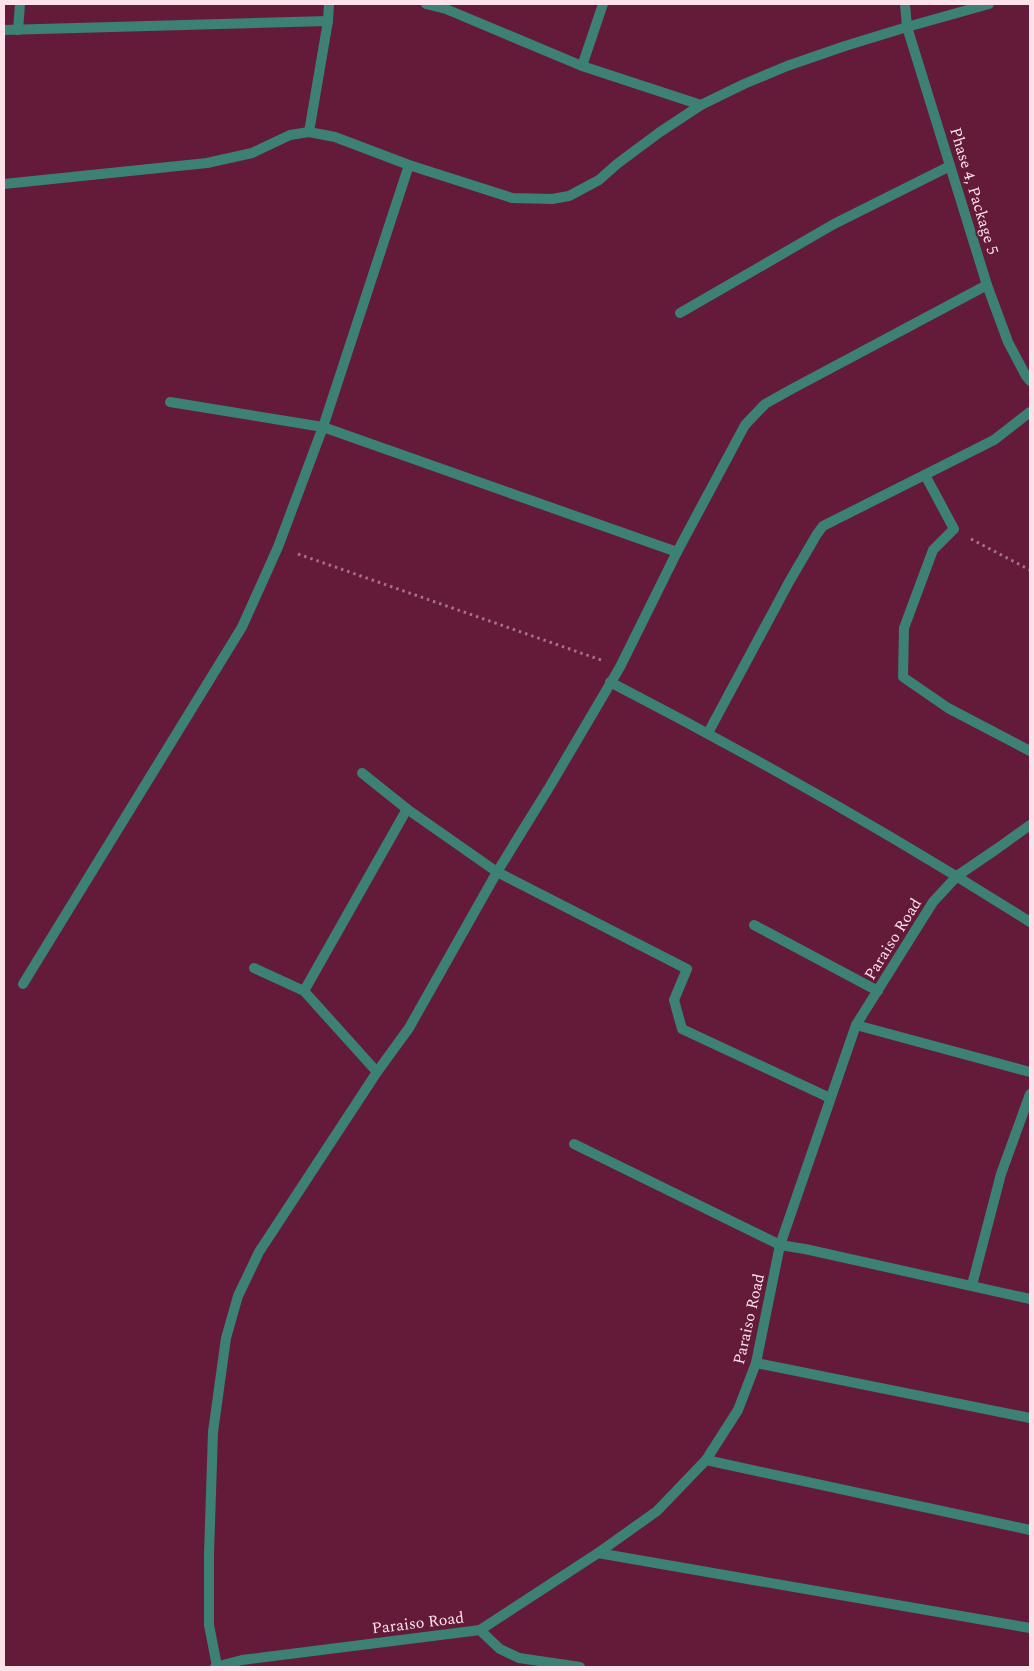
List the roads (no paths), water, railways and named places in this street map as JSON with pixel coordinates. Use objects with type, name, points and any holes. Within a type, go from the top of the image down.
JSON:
[{"type":"street","points":[[18,30],[20,4]]},
{"type":"street","points":[[309,132],[328,21],[329,4]]},
{"type":"street","points":[[426,4],[447,6],[582,66],[701,105]]},
{"type":"street","points":[[582,66],[603,4]]},
{"type":"street","name":"Phase 4, Package 5","points":[[905,4],[907,26],[987,285],[1008,342],[1030,381]]},
{"type":"street","points":[[4,184],[207,164],[252,153],[290,135],[309,132],[335,137],[409,165],[512,198],[552,199],[569,196],[599,180],[660,132],[701,105],[744,84],[787,66],[907,26],[990,4]]},
{"type":"street","points":[[4,30],[328,21]]},
{"type":"street","points":[[23,984],[242,627],[278,547],[323,427],[409,165]]},
{"type":"street","points":[[680,313],[834,224],[950,166]]},
{"type":"street","points":[[216,1667],[209,1625],[213,1432],[226,1338],[238,1296],[259,1252],[377,1072],[410,1028],[497,872],[620,667],[676,552],[745,425],[765,404],[987,285]]},
{"type":"street","points":[[170,402],[323,427],[676,552]]},
{"type":"street","points":[[708,732],[816,534],[823,526],[994,440],[1030,412]]},
{"type":"street","points":[[925,475],[954,529],[933,550],[904,628],[903,677],[948,708],[1030,751]]},
{"type":"street","points":[[610,682],[708,732],[957,876],[1030,922]]},
{"type":"street","points":[[362,773],[407,809],[497,872],[687,969],[674,1000],[682,1029],[830,1098]]},
{"type":"street","points":[[304,991],[407,809]]},
{"type":"street","name":"Paraiso Road","points":[[216,1667],[242,1660],[480,1630],[598,1554],[656,1511],[706,1460],[738,1410],[756,1363],[780,1245],[856,1025],[933,902],[957,876],[1030,825]]},
{"type":"street","points":[[754,925],[878,991]]},
{"type":"street","points":[[254,968],[304,991],[377,1072]]},
{"type":"street","points":[[856,1025],[1030,1072]]},
{"type":"street","points":[[972,1285],[1001,1174],[1030,1094]]},
{"type":"street","points":[[574,1144],[780,1245],[1030,1299]]},
{"type":"street","points":[[756,1363],[1030,1418]]},
{"type":"street","points":[[706,1460],[1030,1530]]},
{"type":"street","points":[[598,1554],[1030,1628]]},
{"type":"street","points":[[480,1630],[500,1649],[519,1658],[580,1667]]}]
